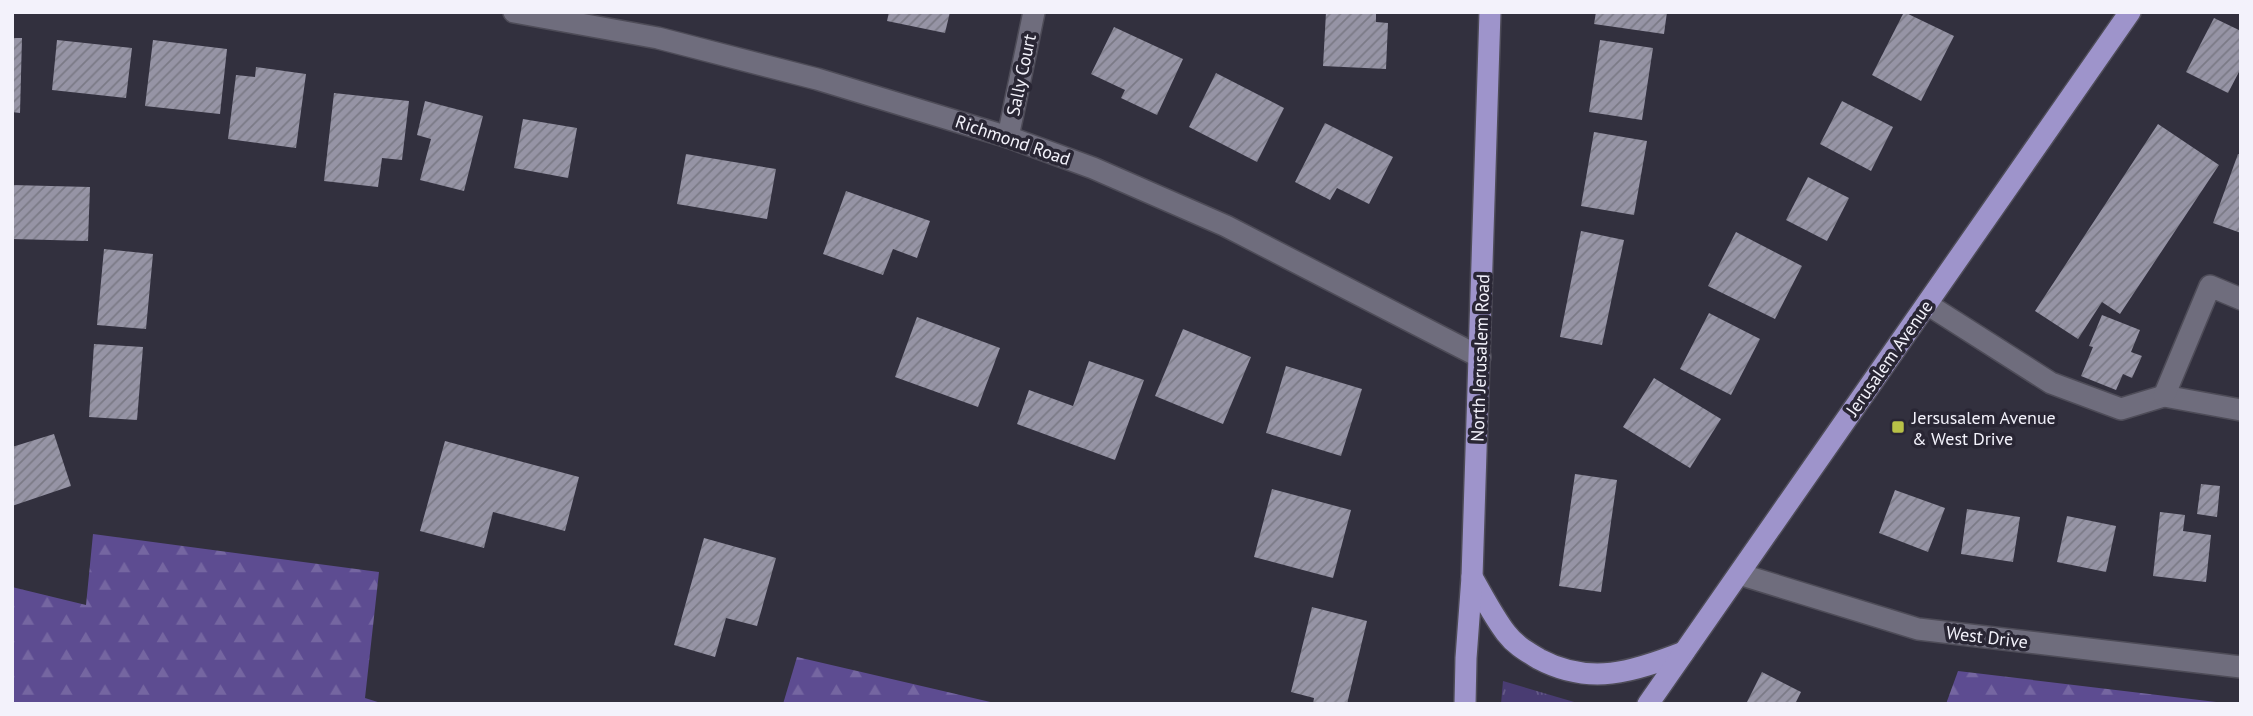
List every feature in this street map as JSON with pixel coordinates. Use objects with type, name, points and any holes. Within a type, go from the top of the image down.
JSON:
[{"type":"main road","name":"North Jerusalem Road","points":[[1465,704],[1472,578],[1490,12]]},
{"type":"main road","name":"Jerusalem Avenue","points":[[1647,704],[2130,12]]},
{"type":"main road","points":[[1472,578],[1505,631],[1519,648],[1558,669],[1581,675],[1605,674],[1632,669],[1684,652]]},
{"type":"street","name":"Richmond Road","points":[[514,12],[659,38],[817,79],[1008,137],[1093,168],[1226,226],[1480,356]]},
{"type":"street","name":"Sally Court","points":[[1008,137],[1034,12]]},
{"type":"street","points":[[2164,396],[2210,286],[2241,299]]},
{"type":"street","points":[[1927,304],[2051,383],[2121,409],[2164,396],[2241,410]]},
{"type":"street","name":"West Drive","points":[[1739,574],[1918,629],[2241,667]]},
{"type":"green space","points":[[93,534],[379,572],[365,698],[384,704],[12,704],[12,587],[86,605]]},
{"type":"green space","points":[[797,657],[999,704],[783,704]]},
{"type":"green space","points":[[1958,671],[2233,704],[1946,704]]},
{"type":"green space","points":[[1503,681],[1581,704],[1501,704]]},
{"type":"building","points":[[889,12],[950,12],[945,33],[887,21]]},
{"type":"building","points":[[1326,12],[1376,12],[1376,22],[1388,23],[1386,69],[1323,66]]},
{"type":"building","points":[[1596,12],[1667,12],[1664,34],[1594,24]]},
{"type":"building","points":[[1904,12],[1954,36],[1921,101],[1872,75]]},
{"type":"building","points":[[2214,18],[2241,31],[2241,68],[2228,93],[2186,72]]},
{"type":"building","points":[[1114,27],[1183,59],[1157,115],[1121,98],[1125,90],[1091,74]]},
{"type":"building","points":[[12,38],[22,38],[20,113],[12,112]]},
{"type":"building","points":[[57,40],[132,48],[126,98],[52,90]]},
{"type":"building","points":[[153,40],[227,49],[220,114],[145,106]]},
{"type":"building","points":[[1600,40],[1653,48],[1642,120],[1589,112]]},
{"type":"building","points":[[256,67],[306,74],[296,148],[228,139],[236,75],[255,77]]},
{"type":"building","points":[[1216,73],[1284,108],[1257,162],[1189,127]]},
{"type":"building","points":[[334,93],[409,101],[402,160],[382,158],[378,187],[324,181]]},
{"type":"building","points":[[425,101],[483,116],[464,191],[420,180],[431,139],[417,135]]},
{"type":"building","points":[[1842,101],[1893,127],[1871,171],[1820,144]]},
{"type":"building","points":[[523,119],[577,128],[568,178],[514,168]]},
{"type":"building","points":[[1325,123],[1393,157],[1369,204],[1337,188],[1330,200],[1295,182]]},
{"type":"building","points":[[2158,124],[2219,165],[2120,314],[2102,302],[2078,339],[2035,311]]},
{"type":"building","points":[[1594,132],[1647,141],[1634,215],[1581,206]]},
{"type":"building","points":[[686,154],[776,169],[767,219],[677,204]]},
{"type":"building","points":[[2238,154],[2241,155],[2241,233],[2213,223]]},
{"type":"building","points":[[1808,177],[1849,198],[1827,241],[1786,220]]},
{"type":"building","points":[[12,185],[90,187],[88,241],[12,239]]},
{"type":"building","points":[[846,191],[930,221],[917,258],[893,249],[883,275],[823,254]]},
{"type":"building","points":[[1581,231],[1624,240],[1602,345],[1560,337]]},
{"type":"building","points":[[1736,232],[1802,266],[1775,319],[1708,286]]},
{"type":"building","points":[[104,249],[153,254],[146,329],[97,325]]},
{"type":"building","points":[[1709,313],[1760,339],[1731,395],[1680,369]]},
{"type":"building","points":[[2102,315],[2140,330],[2131,352],[2142,356],[2132,378],[2123,374],[2116,390],[2081,376],[2093,347],[2089,346]]},
{"type":"building","points":[[917,317],[1000,348],[978,407],[895,377]]},
{"type":"building","points":[[1183,329],[1251,357],[1223,424],[1155,396]]},
{"type":"building","points":[[94,344],[143,347],[137,420],[89,417]]},
{"type":"building","points":[[1089,361],[1144,380],[1115,460],[1017,424],[1029,390],[1073,406]]},
{"type":"building","points":[[1286,366],[1362,389],[1341,456],[1266,433]]},
{"type":"building","points":[[1654,378],[1721,419],[1690,468],[1623,427]]},
{"type":"building","points":[[54,434],[71,486],[12,506],[12,447]]},
{"type":"building","points":[[445,441],[579,477],[565,531],[493,512],[484,548],[420,531]]},
{"type":"building","points":[[1575,474],[1617,480],[1601,592],[1559,586]]},
{"type":"building","points":[[2201,484],[2220,486],[2217,517],[2197,514]]},
{"type":"building","points":[[1272,489],[1351,510],[1333,578],[1254,557]]},
{"type":"building","points":[[1895,490],[1945,508],[1928,552],[1879,533]]},
{"type":"building","points":[[1967,509],[2020,517],[2013,562],[1961,554]]},
{"type":"building","points":[[2160,512],[2185,515],[2183,531],[2211,535],[2206,582],[2153,576]]},
{"type":"building","points":[[2067,516],[2116,526],[2106,572],[2057,562]]},
{"type":"building","points":[[704,538],[776,558],[757,626],[726,618],[715,657],[674,645]]},
{"type":"building","points":[[1312,607],[1367,621],[1347,704],[1313,704],[1314,698],[1291,692]]},
{"type":"building","points":[[1762,672],[1801,692],[1795,704],[1746,704]]},
{"type":"place","name":"Jersusalem Avenue & West Drive","points":[[1898,427]]}]
